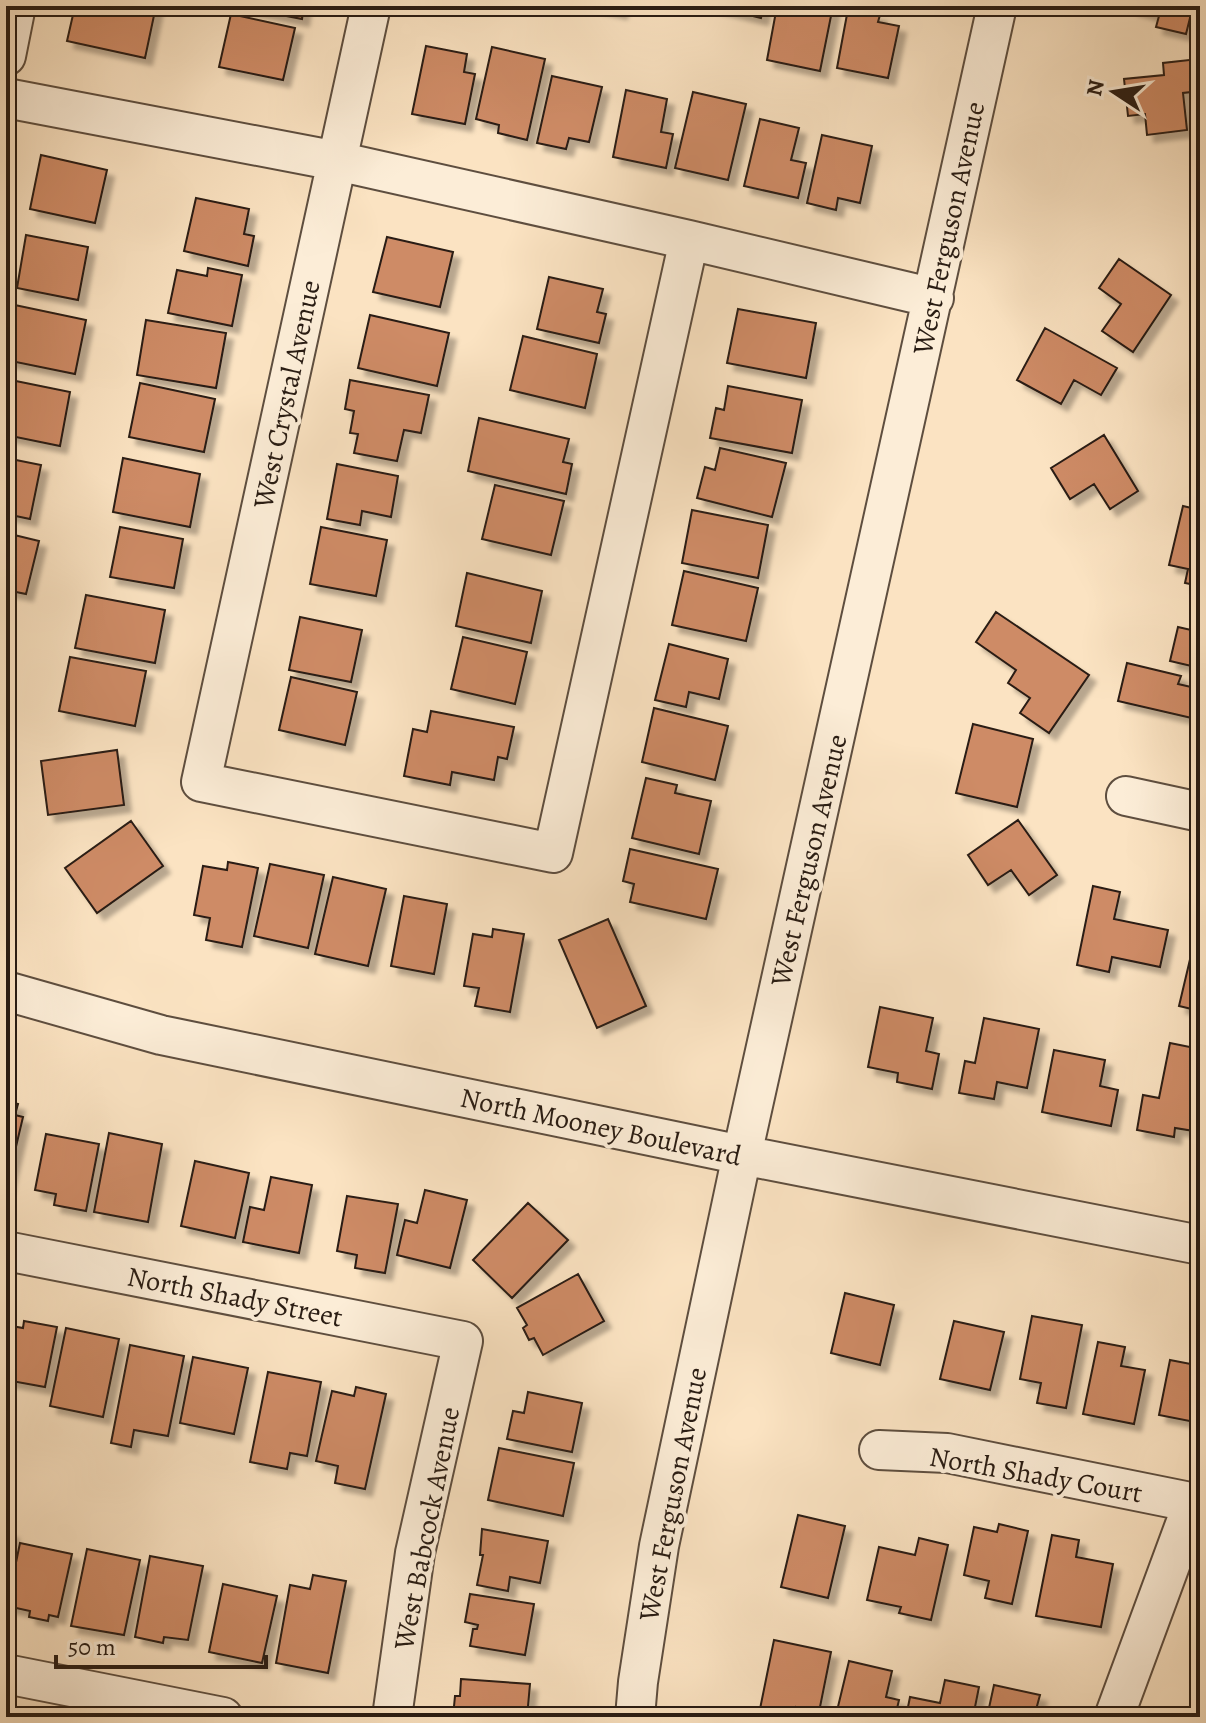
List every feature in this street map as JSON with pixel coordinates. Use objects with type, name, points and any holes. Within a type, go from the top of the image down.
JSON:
[{"type":"street","points":[[6,56],[16,6]]},
{"type":"street","name":"West Crystal Avenue","points":[[371,6],[201,782],[553,853],[689,240]]},
{"type":"street","name":"West Ferguson Avenue","points":[[635,1717],[659,1546],[742,1155],[997,6]]},
{"type":"street","points":[[6,98],[337,161],[934,298]]},
{"type":"street","points":[[1126,796],[1200,812]]},
{"type":"street","name":"North Mooney Boulevard","points":[[6,991],[161,1035],[742,1155],[1200,1245]]},
{"type":"street","name":"North Shady Street","points":[[6,1251],[463,1341]]},
{"type":"street","name":"West Babcock Avenue","points":[[392,1717],[415,1553],[463,1341]]},
{"type":"street","name":"North Shady Court","points":[[879,1450],[947,1453],[1196,1504]]},
{"type":"street","points":[[1114,1717],[1196,1504]]},
{"type":"street","points":[[6,1674],[223,1717]]},
{"type":"building","points":[[75,6],[156,6],[145,58],[67,41]]},
{"type":"building","points":[[235,6],[304,6],[302,19]]},
{"type":"building","points":[[594,6],[621,6],[620,12]]},
{"type":"building","points":[[712,6],[764,6],[761,18]]},
{"type":"building","points":[[777,6],[833,6],[820,71],[767,60]]},
{"type":"building","points":[[1131,6],[1193,6],[1186,34],[1156,27],[1159,16]]},
{"type":"building","points":[[848,9],[880,15],[878,22],[899,26],[888,78],[837,68]]},
{"type":"building","points":[[231,14],[295,28],[283,80],[219,67]]},
{"type":"building","points":[[426,46],[467,54],[464,72],[475,74],[465,124],[412,114]]},
{"type":"building","points":[[492,47],[545,59],[527,140],[498,133],[499,125],[476,119]]},
{"type":"building","points":[[1198,59],[1200,91],[1183,93],[1187,130],[1147,135],[1145,114],[1128,116],[1124,79],[1164,75],[1163,63]]},
{"type":"building","points":[[552,76],[602,87],[589,142],[569,138],[566,149],[537,143]]},
{"type":"building","points":[[626,90],[667,99],[661,132],[673,134],[666,168],[613,157]]},
{"type":"building","points":[[693,92],[746,104],[728,180],[675,168]]},
{"type":"building","points":[[760,119],[799,128],[791,160],[806,163],[798,198],[744,186]]},
{"type":"building","points":[[822,135],[872,146],[860,203],[838,198],[836,210],[807,203]]},
{"type":"building","points":[[41,155],[107,170],[95,223],[30,209]]},
{"type":"building","points":[[196,198],[249,209],[244,234],[254,236],[248,266],[184,251]]},
{"type":"building","points":[[26,235],[88,247],[78,300],[17,288]]},
{"type":"building","points":[[387,237],[453,252],[440,307],[373,292]]},
{"type":"building","points":[[1119,259],[1171,295],[1133,352],[1102,331],[1121,304],[1099,288]]},
{"type":"building","points":[[208,268],[242,275],[232,326],[168,313],[177,270],[207,276]]},
{"type":"building","points":[[549,277],[603,289],[597,312],[606,314],[599,343],[537,329]]},
{"type":"building","points":[[10,304],[86,320],[75,374],[6,360],[6,326]]},
{"type":"building","points":[[738,309],[816,323],[806,378],[727,363]]},
{"type":"building","points":[[370,315],[449,333],[437,386],[358,368]]},
{"type":"building","points":[[146,320],[226,333],[216,388],[137,375]]},
{"type":"building","points":[[1045,328],[1117,368],[1101,395],[1074,380],[1061,404],[1017,380]]},
{"type":"building","points":[[523,336],[597,354],[585,408],[510,390]]},
{"type":"building","points":[[6,379],[70,392],[60,446],[6,435]]},
{"type":"building","points":[[350,380],[429,395],[421,433],[404,430],[397,461],[354,453],[358,434],[350,433],[354,411],[345,409]]},
{"type":"building","points":[[140,383],[215,399],[204,452],[129,437]]},
{"type":"building","points":[[728,386],[802,400],[792,453],[710,438],[716,408],[724,410]]},
{"type":"building","points":[[479,418],[569,439],[563,462],[572,464],[566,494],[468,471]]},
{"type":"building","points":[[1104,435],[1138,491],[1110,509],[1094,484],[1070,499],[1051,468]]},
{"type":"building","points":[[720,448],[786,463],[772,517],[697,498],[705,467],[715,470]]},
{"type":"building","points":[[6,458],[41,465],[30,519],[6,514]]},
{"type":"building","points":[[123,458],[200,474],[190,527],[113,512]]},
{"type":"building","points":[[337,464],[398,476],[391,517],[362,511],[360,525],[327,519]]},
{"type":"building","points":[[495,485],[564,501],[551,555],[482,539]]},
{"type":"building","points":[[1183,506],[1200,510],[1200,586],[1185,583],[1188,569],[1169,565]]},
{"type":"building","points":[[692,510],[768,525],[758,578],[682,563]]},
{"type":"building","points":[[120,527],[183,539],[174,588],[110,577]]},
{"type":"building","points":[[321,527],[387,540],[376,596],[310,584]]},
{"type":"building","points":[[6,533],[39,541],[26,594],[6,590]]},
{"type":"building","points":[[684,571],[758,588],[746,641],[672,625]]},
{"type":"building","points":[[467,573],[542,591],[531,643],[456,626]]},
{"type":"building","points":[[86,595],[165,610],[155,663],[75,648]]},
{"type":"building","points":[[996,612],[1089,675],[1049,733],[1020,713],[1030,698],[1008,683],[1016,670],[976,642]]},
{"type":"building","points":[[300,617],[362,630],[351,682],[289,670]]},
{"type":"building","points":[[1178,627],[1200,632],[1200,668],[1170,661]]},
{"type":"building","points":[[463,637],[527,652],[515,704],[451,689]]},
{"type":"building","points":[[669,644],[728,659],[719,699],[689,692],[686,707],[655,700]]},
{"type":"building","points":[[70,657],[146,671],[135,726],[59,711]]},
{"type":"building","points":[[1127,663],[1181,676],[1178,684],[1200,689],[1196,719],[1118,701]]},
{"type":"building","points":[[291,677],[357,692],[345,745],[279,730]]},
{"type":"building","points":[[654,708],[728,726],[715,780],[642,762]]},
{"type":"building","points":[[431,711],[514,727],[507,759],[498,757],[494,780],[452,772],[450,785],[404,776],[413,729],[427,732]]},
{"type":"building","points":[[973,724],[1033,739],[1017,807],[956,793]]},
{"type":"building","points":[[117,750],[124,805],[48,815],[41,761]]},
{"type":"building","points":[[646,778],[677,785],[675,793],[711,801],[699,854],[632,838]]},
{"type":"building","points":[[1018,820],[1057,875],[1029,895],[1011,870],[988,885],[968,855]]},
{"type":"building","points":[[131,821],[163,866],[97,913],[65,868]]},
{"type":"building","points":[[630,849],[718,869],[706,919],[630,902],[634,884],[623,881]]},
{"type":"building","points":[[228,862],[258,868],[242,947],[206,940],[210,918],[194,915],[203,866],[227,870]]},
{"type":"building","points":[[270,864],[324,875],[308,948],[254,936]]},
{"type":"building","points":[[333,877],[386,889],[368,966],[315,954]]},
{"type":"building","points":[[1093,886],[1120,892],[1114,919],[1168,930],[1160,967],[1112,957],[1109,972],[1077,965]]},
{"type":"building","points":[[404,896],[447,904],[434,974],[391,966]]},
{"type":"building","points":[[1200,917],[1200,1011],[1179,1006]]},
{"type":"building","points":[[608,919],[646,1006],[597,1028],[559,940]]},
{"type":"building","points":[[493,929],[524,934],[510,1012],[475,1006],[479,988],[464,986],[473,934],[492,937]]},
{"type":"building","points":[[880,1007],[933,1018],[926,1051],[939,1054],[932,1089],[897,1082],[898,1073],[868,1067]]},
{"type":"building","points":[[984,1018],[1039,1029],[1027,1088],[997,1082],[994,1099],[959,1093],[965,1061],[975,1063]]},
{"type":"building","points":[[1170,1043],[1200,1049],[1200,1132],[1175,1128],[1174,1137],[1137,1130],[1143,1095],[1159,1098]]},
{"type":"building","points":[[1054,1050],[1105,1060],[1100,1086],[1118,1090],[1111,1126],[1042,1112]]},
{"type":"building","points":[[6,1101],[18,1104],[15,1115],[23,1117],[6,1189]]},
{"type":"building","points":[[109,1133],[162,1144],[148,1222],[94,1212]]},
{"type":"building","points":[[46,1134],[99,1144],[86,1211],[54,1205],[56,1194],[35,1190]]},
{"type":"building","points":[[195,1161],[249,1173],[235,1238],[181,1226]]},
{"type":"building","points":[[271,1177],[312,1185],[299,1253],[243,1242],[250,1207],[264,1210]]},
{"type":"building","points":[[425,1190],[467,1200],[450,1268],[397,1255],[405,1220],[417,1223]]},
{"type":"building","points":[[347,1196],[398,1204],[385,1273],[355,1268],[357,1255],[337,1251]]},
{"type":"building","points":[[528,1203],[568,1240],[512,1298],[473,1260]]},
{"type":"building","points":[[578,1274],[604,1321],[543,1355],[534,1338],[529,1340],[523,1328],[527,1325],[517,1308]]},
{"type":"building","points":[[845,1293],[894,1305],[880,1365],[831,1353]]},
{"type":"building","points":[[1032,1316],[1082,1325],[1066,1408],[1037,1403],[1041,1383],[1020,1379]]},
{"type":"building","points":[[24,1321],[57,1327],[45,1387],[6,1380],[6,1325],[23,1328]]},
{"type":"building","points":[[954,1321],[1004,1332],[990,1390],[940,1379]]},
{"type":"building","points":[[66,1328],[119,1339],[103,1417],[50,1406]]},
{"type":"building","points":[[1098,1342],[1125,1347],[1121,1366],[1145,1370],[1134,1424],[1083,1414]]},
{"type":"building","points":[[130,1345],[184,1356],[168,1436],[134,1430],[131,1447],[111,1443]]},
{"type":"building","points":[[193,1357],[248,1368],[234,1434],[180,1423]]},
{"type":"building","points":[[1170,1360],[1196,1365],[1194,1376],[1200,1377],[1200,1439],[1192,1437],[1195,1422],[1159,1415]]},
{"type":"building","points":[[268,1372],[321,1382],[307,1456],[290,1453],[287,1469],[250,1462]]},
{"type":"building","points":[[356,1387],[386,1394],[365,1489],[335,1483],[338,1466],[316,1461],[332,1391],[354,1396]]},
{"type":"building","points":[[528,1392],[582,1403],[572,1452],[507,1439],[513,1411],[524,1413]]},
{"type":"building","points":[[499,1448],[574,1463],[563,1516],[488,1500]]},
{"type":"building","points":[[798,1515],[845,1526],[828,1598],[781,1587]]},
{"type":"building","points":[[999,1524],[1028,1531],[1012,1604],[985,1598],[989,1581],[964,1575],[974,1527],[997,1532]]},
{"type":"building","points":[[482,1529],[548,1541],[540,1583],[510,1577],[508,1591],[477,1585],[483,1555],[480,1555]]},
{"type":"building","points":[[6,1531],[12,1532],[6,1562]]},
{"type":"building","points":[[1052,1535],[1079,1540],[1076,1557],[1113,1564],[1101,1627],[1036,1616]]},
{"type":"building","points":[[919,1538],[948,1545],[931,1620],[899,1613],[901,1607],[867,1600],[879,1547],[915,1555]]},
{"type":"building","points":[[20,1543],[72,1554],[58,1617],[49,1615],[48,1621],[29,1617],[30,1611],[7,1606]]},
{"type":"building","points":[[87,1549],[140,1560],[124,1635],[71,1626]]},
{"type":"building","points":[[150,1556],[203,1566],[188,1640],[164,1637],[163,1643],[135,1637]]},
{"type":"building","points":[[313,1575],[346,1581],[328,1673],[276,1663],[290,1585],[310,1589]]},
{"type":"building","points":[[223,1584],[277,1596],[262,1663],[209,1652]]},
{"type":"building","points":[[470,1594],[534,1604],[525,1655],[470,1646],[473,1629],[477,1629],[478,1625],[465,1622]]},
{"type":"building","points":[[774,1640],[831,1652],[819,1712],[796,1707],[795,1716],[760,1709]]},
{"type":"building","points":[[849,1661],[892,1671],[886,1697],[899,1700],[895,1717],[836,1715]]},
{"type":"building","points":[[1200,1675],[1200,1706],[1191,1703]]},
{"type":"building","points":[[461,1679],[530,1684],[527,1717],[453,1717],[455,1696],[460,1696]]},
{"type":"building","points":[[945,1680],[979,1687],[973,1717],[906,1717],[910,1697],[940,1703]]},
{"type":"building","points":[[994,1685],[1040,1695],[1034,1717],[987,1717]]}]
